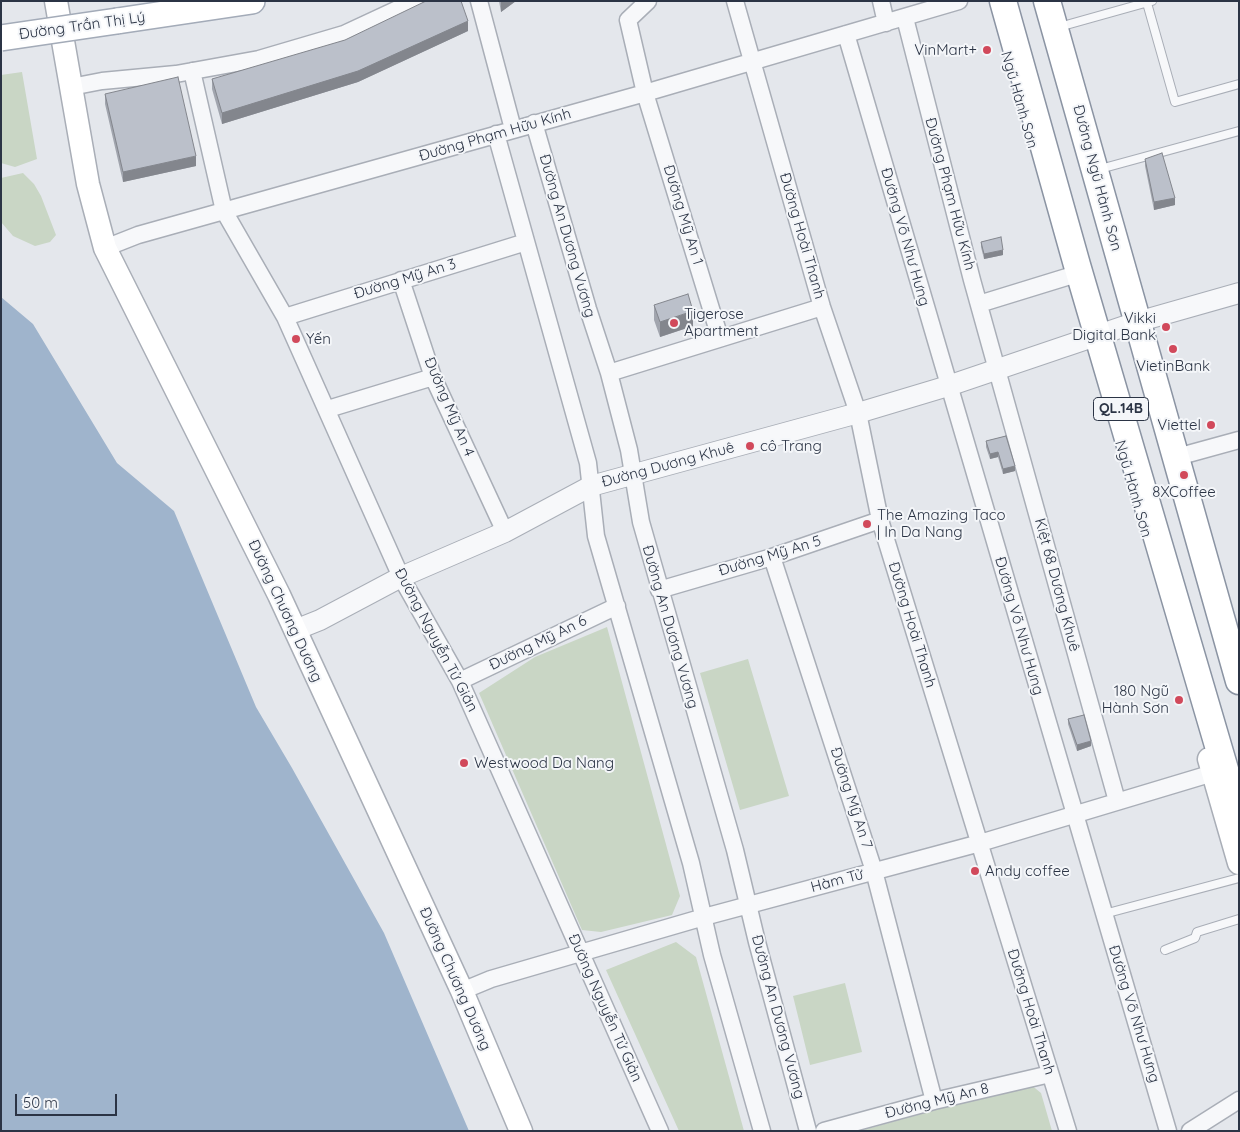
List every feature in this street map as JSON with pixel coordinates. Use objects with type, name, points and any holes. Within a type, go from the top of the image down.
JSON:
[{"type":"highway","name":"Ngũ Hành Sơn","points":[[1003,1],[1077,265],[1094,337],[1219,772],[1239,817]]},
{"type":"highway","name":"Đường Ngũ Hành Sơn","points":[[1047,1],[1060,27],[1141,321],[1147,355],[1182,456]]},
{"type":"highway","name":"QL.14B","points":[[1182,456],[1239,681]]},
{"type":"main road","name":"Đường Chương Dương","points":[[56,1],[88,184],[104,248],[295,630],[462,991],[521,1131]]},
{"type":"main road","name":"Đường Trần Thị Lý","points":[[1,38],[252,1]]},
{"type":"main road","name":"Ngũ Hành Sơn","points":[[991,1],[1070,276],[1094,337]]},
{"type":"main road","points":[[1058,1],[1060,27]]},
{"type":"main road","points":[[1141,321],[1239,640]]},
{"type":"main road","name":"Ngũ Hành Sơn","points":[[1219,772],[1239,863]]},
{"type":"street","points":[[70,87],[192,71],[259,59],[314,44],[375,21],[415,1]]},
{"type":"street","points":[[479,1],[513,129]]},
{"type":"street","name":"Đường Mỹ An 1","points":[[648,1],[628,20],[646,93],[720,338]]},
{"type":"street","name":"Đường Hoài Thanh","points":[[735,1],[822,307],[858,413],[880,520],[1068,1131]]},
{"type":"street","points":[[881,1],[886,23]]},
{"type":"street","name":"Đường Phạm Hữu Kính","points":[[104,248],[138,235],[646,93],[959,1]]},
{"type":"street","name":"Đường Phạm Hữu Kính","points":[[905,18],[979,304],[998,369]]},
{"type":"street","name":"Đường Võ Như Hưng","points":[[846,34],[1168,1131]]},
{"type":"street","name":"Đường Nguyễn Tử Giản","points":[[192,71],[224,211],[286,317],[402,577],[460,681],[660,1131]]},
{"type":"street","name":"Đường An Dương Vương","points":[[534,123],[588,309],[609,374],[634,474],[641,522],[749,905],[757,942],[808,1131]]},
{"type":"street","points":[[496,134],[588,463],[596,536],[688,853],[712,954],[762,1131]]},
{"type":"street","name":"Đường Mỹ An 3","points":[[286,317],[526,242]]},
{"type":"street","points":[[979,304],[1070,276]]},
{"type":"street","name":"Đường Mỹ An 4","points":[[402,280],[433,377],[505,532]]},
{"type":"street","name":"Đường Dương Khuê","points":[[295,630],[320,620],[402,577],[505,532],[592,486],[858,413],[948,386],[1141,321],[1239,293]]},
{"type":"street","points":[[609,374],[822,307]]},
{"type":"street","name":"Kiệt 68 Dương Khuê","points":[[998,369],[1117,801]]},
{"type":"street","points":[[328,410],[433,377]]},
{"type":"street","points":[[1182,456],[1239,440]]},
{"type":"street","name":"Đường Mỹ An 5","points":[[659,590],[772,557],[880,520]]},
{"type":"street","name":"Đường Mỹ An 7","points":[[772,557],[874,871],[934,1101]]},
{"type":"street","name":"Đường Mỹ An 6","points":[[460,681],[617,606]]},
{"type":"street","name":"Hàm Tử","points":[[462,991],[491,979],[704,917],[980,843],[1219,772]]},
{"type":"street","name":"Đường Mỹ An 8","points":[[824,1131],[934,1101],[1050,1074]]},
{"type":"street","points":[[1190,1131],[1239,1100]]},
{"type":"lane","points":[[1060,27],[1150,2],[1175,102],[1239,84]]},
{"type":"lane","points":[[1100,169],[1239,131]]},
{"type":"lane","points":[[1104,914],[1239,878]]},
{"type":"lane","points":[[1165,950],[1195,938],[1197,932],[1239,919]]},
{"type":"green space","points":[[22,72],[37,159],[15,167],[1,163],[1,75]]},
{"type":"green space","points":[[23,173],[34,184],[41,196],[56,235],[50,242],[35,246],[13,236],[1,222],[1,178]]},
{"type":"green space","points":[[607,627],[680,896],[672,915],[601,932],[582,930],[479,693],[535,657]]},
{"type":"green space","points":[[748,659],[789,796],[740,810],[700,673]]},
{"type":"green space","points":[[676,942],[696,957],[744,1131],[679,1131],[606,970]]},
{"type":"green space","points":[[845,983],[862,1052],[810,1065],[793,996]]},
{"type":"green space","points":[[1030,1084],[1041,1093],[1052,1131],[859,1131]]},
{"type":"water","points":[[1,297],[33,324],[117,463],[174,511],[256,707],[384,933],[469,1131],[1,1131]]},
{"type":"building","points":[[426,1],[461,1],[468,21],[358,71],[222,113],[212,79],[345,40]]},
{"type":"building","points":[[178,77],[196,156],[123,172],[105,94]]},
{"type":"building","points":[[1162,153],[1175,198],[1154,202],[1145,159]]},
{"type":"building","points":[[1001,237],[1003,250],[984,254],[981,242]]},
{"type":"building","points":[[688,294],[693,311],[660,322],[654,305]]},
{"type":"building","points":[[1006,436],[1015,466],[1003,469],[998,452],[990,454],[986,441]]},
{"type":"building","points":[[1084,715],[1091,741],[1077,745],[1068,719]]},
{"type":"place","name":"VinMart+","points":[[987,50]]},
{"type":"place","name":"Tigerose Apartment","points":[[674,323]]},
{"type":"place","name":"Vikki Digital Bank","points":[[1166,327]]},
{"type":"place","name":"Yến","points":[[296,339]]},
{"type":"place","name":"VietinBank","points":[[1173,349]]},
{"type":"place","name":"Viettel","points":[[1211,425]]},
{"type":"place","name":"cô Trang","points":[[750,446]]},
{"type":"place","name":"8XCoffee","points":[[1184,475]]},
{"type":"place","name":"The Amazing Taco | In Da Nang","points":[[867,524]]},
{"type":"place","name":"180 Ngũ Hành Sơn","points":[[1179,700]]},
{"type":"place","name":"Westwood Da Nang","points":[[464,763]]},
{"type":"place","name":"Andy coffee","points":[[975,871]]}]
